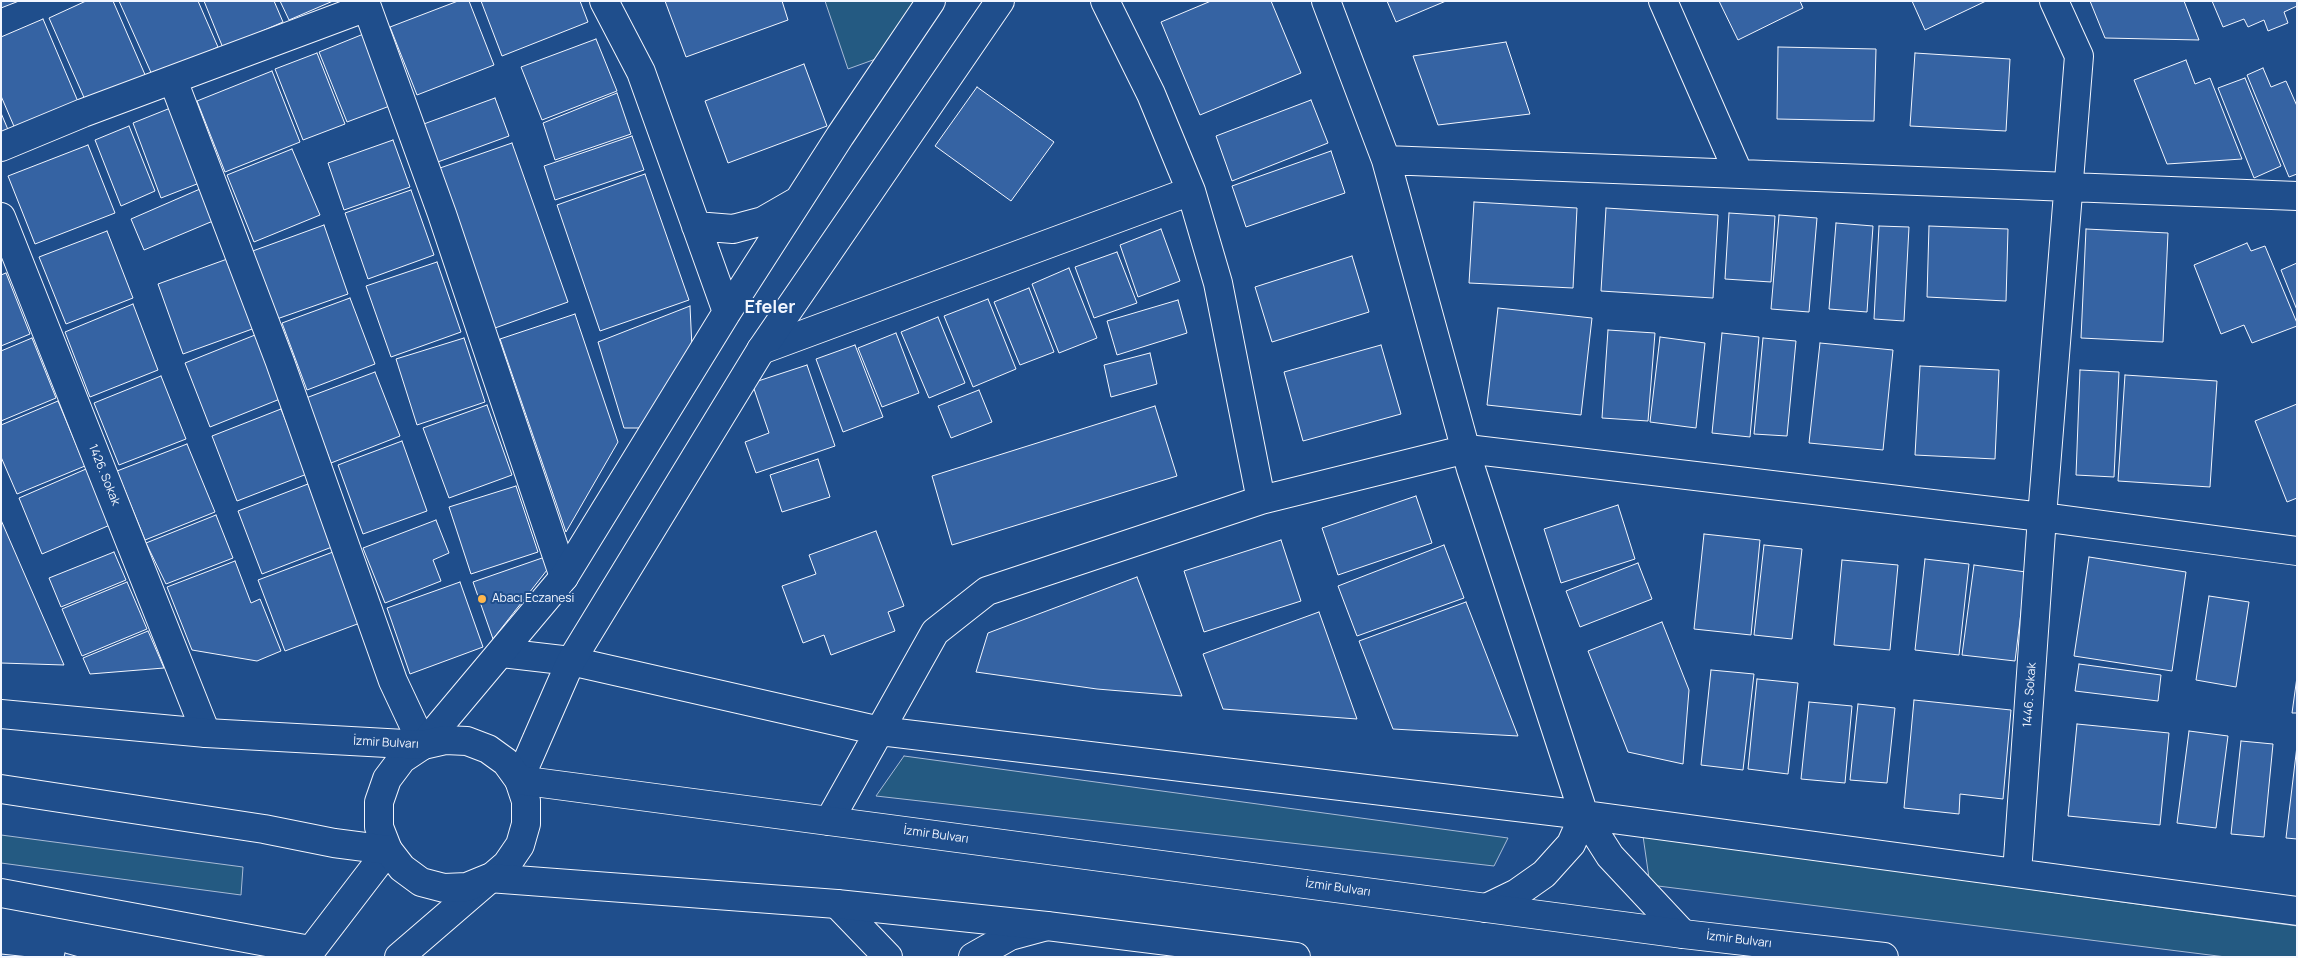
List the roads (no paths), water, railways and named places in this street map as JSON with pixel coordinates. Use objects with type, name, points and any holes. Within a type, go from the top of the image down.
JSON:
[{"type":"main road","points":[[604,1],[641,72],[727,312]]},
{"type":"main road","points":[[931,1],[727,312],[564,577],[424,746],[402,759],[387,779],[379,802],[379,827],[388,850],[402,868],[422,882],[444,888],[467,886],[489,878],[836,904],[1047,926],[1296,957]]},
{"type":"main road","points":[[399,957],[507,864],[522,838],[526,824],[526,801],[519,780],[571,661],[762,350],[1000,1]]},
{"type":"main road","points":[[1105,1],[1151,94],[1191,192],[1218,283],[1262,500]]},
{"type":"main road","points":[[1326,1],[1386,160],[1472,469],[1584,815],[1610,856],[1683,934]]},
{"type":"main road","points":[[1663,1],[1738,172]]},
{"type":"main road","name":"1446. Sokak","points":[[2018,873],[2042,517],[2079,56],[2054,1]]},
{"type":"main road","points":[[1,147],[374,4],[442,214],[564,577]]},
{"type":"main road","points":[[173,80],[280,362],[393,681],[424,746]]},
{"type":"main road","points":[[1386,160],[1738,172],[2297,196]]},
{"type":"main road","points":[[762,350],[1191,192]]},
{"type":"main road","points":[[696,226],[733,229],[763,221],[799,200]]},
{"type":"main road","name":"1426. Sokak","points":[[1,217],[206,733]]},
{"type":"main road","points":[[829,820],[935,632],[987,591],[1262,500],[1467,448],[2042,517],[2297,551]]},
{"type":"main road","points":[[502,652],[571,661],[880,731],[1584,815],[2297,910]]},
{"type":"main road","name":"İzmir Bulvarı","points":[[1,714],[206,733],[424,746],[445,740],[467,741],[488,748],[506,762],[519,780],[1683,934],[1884,957]]},
{"type":"main road","points":[[1,789],[388,850]]},
{"type":"main road","points":[[1486,908],[1517,894],[1544,874],[1571,844],[1584,815]]},
{"type":"main road","points":[[1,893],[308,954],[388,850]]},
{"type":"main road","points":[[836,904],[888,957]]},
{"type":"main road","points":[[973,957],[1010,936],[1047,926]]},
{"type":"place","name":"Abacı Eczanesi","points":[[482,599]]},
{"type":"district","name":"Efeler","points":[[770,308]]}]
